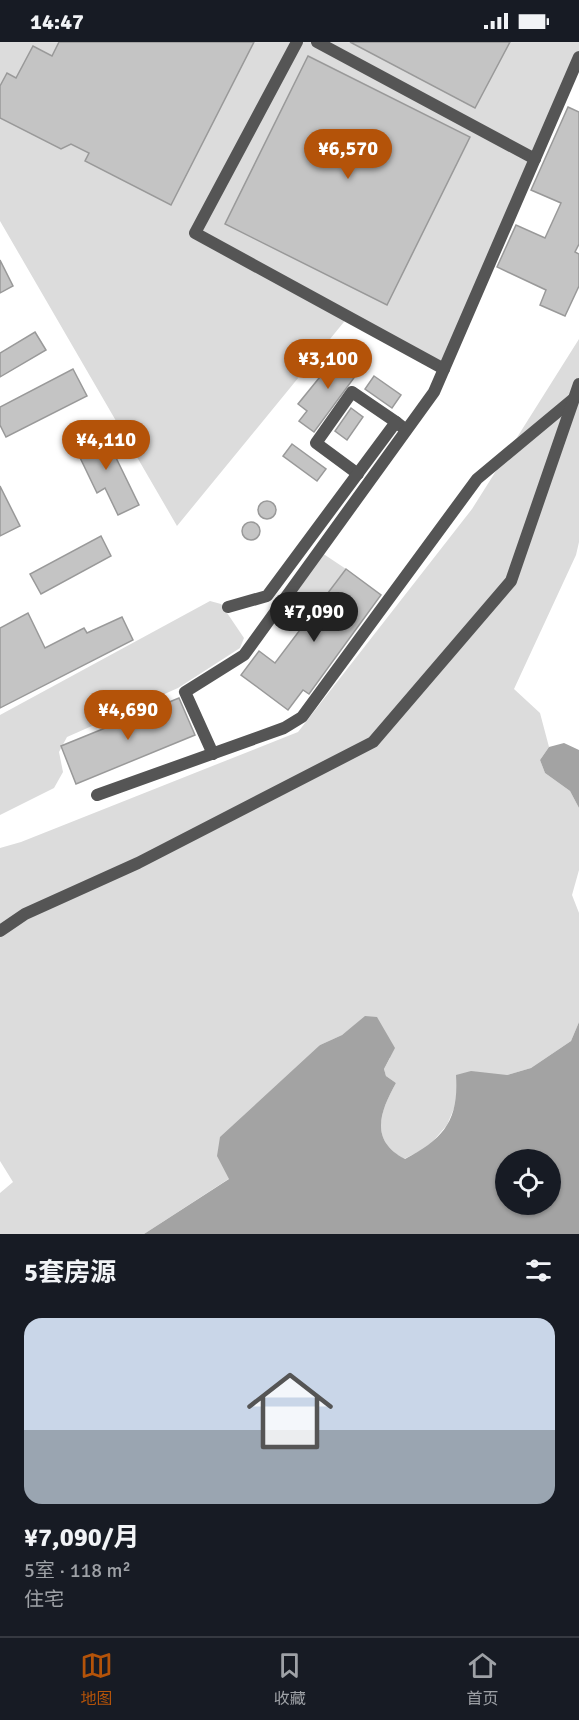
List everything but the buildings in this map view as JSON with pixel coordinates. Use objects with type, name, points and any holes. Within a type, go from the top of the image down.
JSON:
[{"type":"street","points":[[297,42],[195,233],[444,369]]},
{"type":"street","points":[[317,42],[535,159]]},
{"type":"street","points":[[213,754],[184,692],[244,655],[434,392],[579,57]]},
{"type":"street","points":[[0,931],[25,914],[138,863],[373,742],[511,581],[579,384]]},
{"type":"street","points":[[357,474],[316,443],[352,392],[406,430]]},
{"type":"street","points":[[97,795],[284,728],[302,717],[477,479],[573,400]]},
{"type":"street","points":[[228,607],[267,596],[396,422]]},
{"type":"shaded area","points":[[0,42],[579,42],[579,57],[444,369],[348,317],[177,526],[0,221]]},
{"type":"shaded area","points":[[579,339],[579,542],[576,555],[514,689],[540,713],[549,747],[540,760],[545,773],[570,791],[579,808],[579,870],[572,895],[579,913],[579,1022],[571,1041],[531,1068],[507,1075],[457,1101],[447,1125],[428,1147],[404,1159],[393,1151],[382,1134],[382,1115],[396,1083],[386,1076],[384,1069],[390,1058],[365,1017],[342,1035],[320,1045],[230,1178],[144,1234],[0,1234],[0,1193],[13,1182],[0,1161],[0,848],[21,842],[298,732],[472,509]]},
{"type":"shaded area","points":[[319,551],[346,569],[303,626],[277,609]]},
{"type":"shaded area","points":[[210,601],[221,604],[244,638],[240,648],[178,688],[67,737],[59,752],[63,772],[54,788],[0,815],[0,715]]},
{"type":"shaded area","points":[[564,743],[579,750],[579,808],[570,791],[545,773],[540,760],[549,747]]},
{"type":"shaded area","points":[[365,1016],[377,1017],[395,1048],[384,1069],[386,1076],[396,1083],[382,1115],[382,1134],[386,1143],[405,1159],[430,1144],[446,1126],[455,1104],[456,1075],[471,1071],[507,1075],[531,1068],[571,1041],[579,1022],[579,1234],[144,1234],[229,1179],[217,1156],[220,1137],[320,1045],[342,1035]]}]
